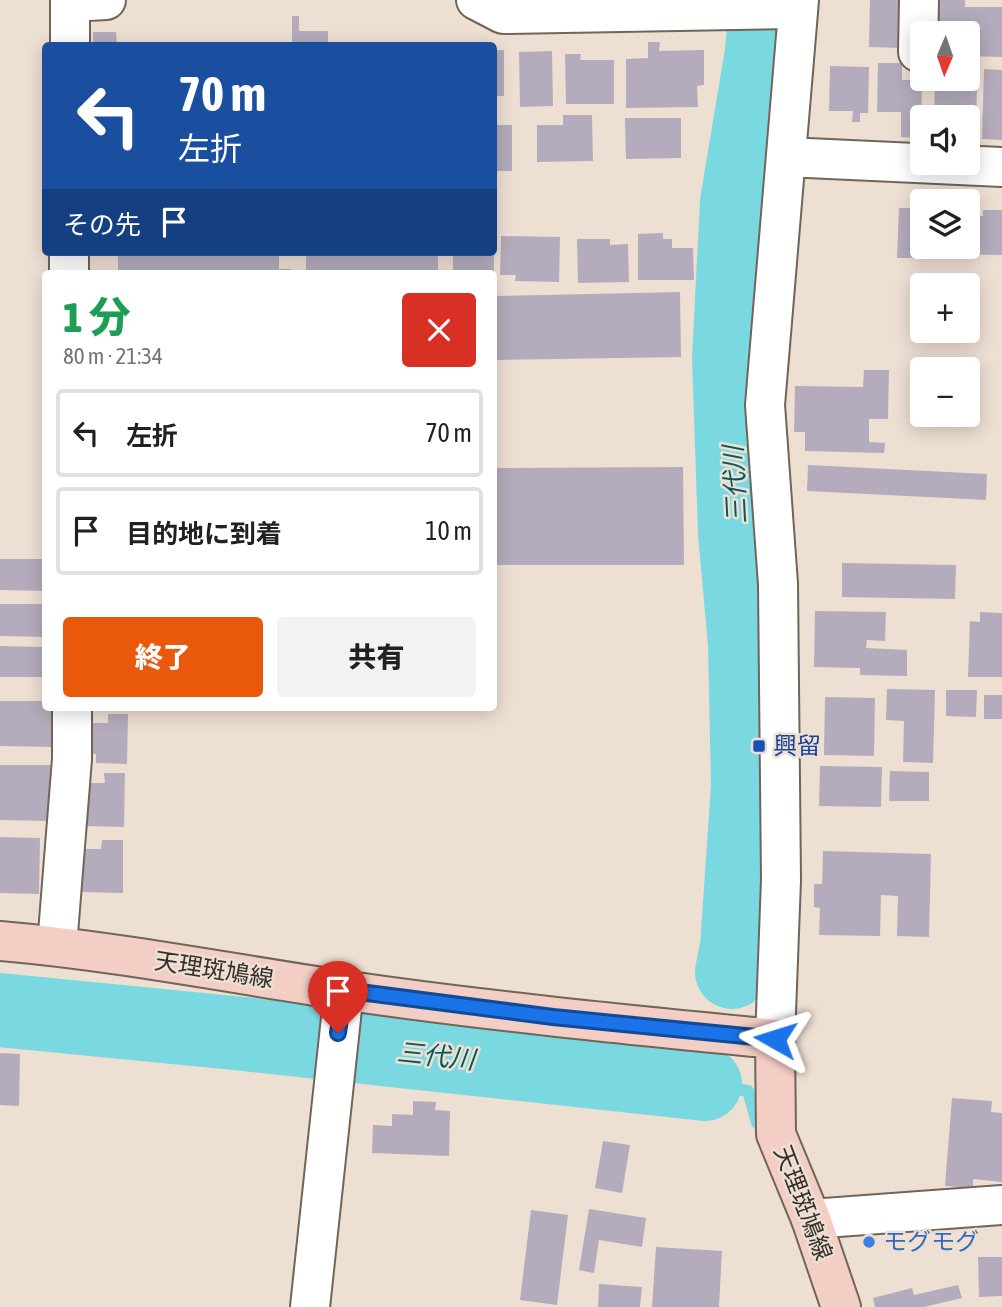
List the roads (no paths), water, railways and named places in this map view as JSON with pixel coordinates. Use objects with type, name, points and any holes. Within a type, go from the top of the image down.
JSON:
[{"type":"main road","name":"天理斑鳩線","points":[[0,941],[57,946],[344,990],[553,1017],[775,1039],[776,1134],[811,1219],[841,1307]]},
{"type":"street","points":[[476,0],[503,14],[793,6],[786,157],[765,405],[778,584],[779,637],[781,880],[775,1039]]},
{"type":"street","points":[[919,0],[919,21]]},
{"type":"street","points":[[71,42],[82,1]]},
{"type":"street","points":[[786,157],[1002,167]]},
{"type":"street","points":[[57,946],[72,759],[72,711]]},
{"type":"street","points":[[310,1307],[344,990]]},
{"type":"street","points":[[811,1219],[1002,1205]]},
{"type":"waterway","name":"三代川","points":[[732,972],[737,947],[748,786],[745,644],[735,533],[729,358],[737,202],[762,52],[766,0]]},
{"type":"waterway","name":"三代川","points":[[0,1010],[705,1084]]},
{"type":"waterway","points":[[705,1084],[748,1091],[757,1123]]},
{"type":"place","name":"興留","points":[[759,746]]},
{"type":"place","name":"モグモグ","points":[[869,1242]]}]
